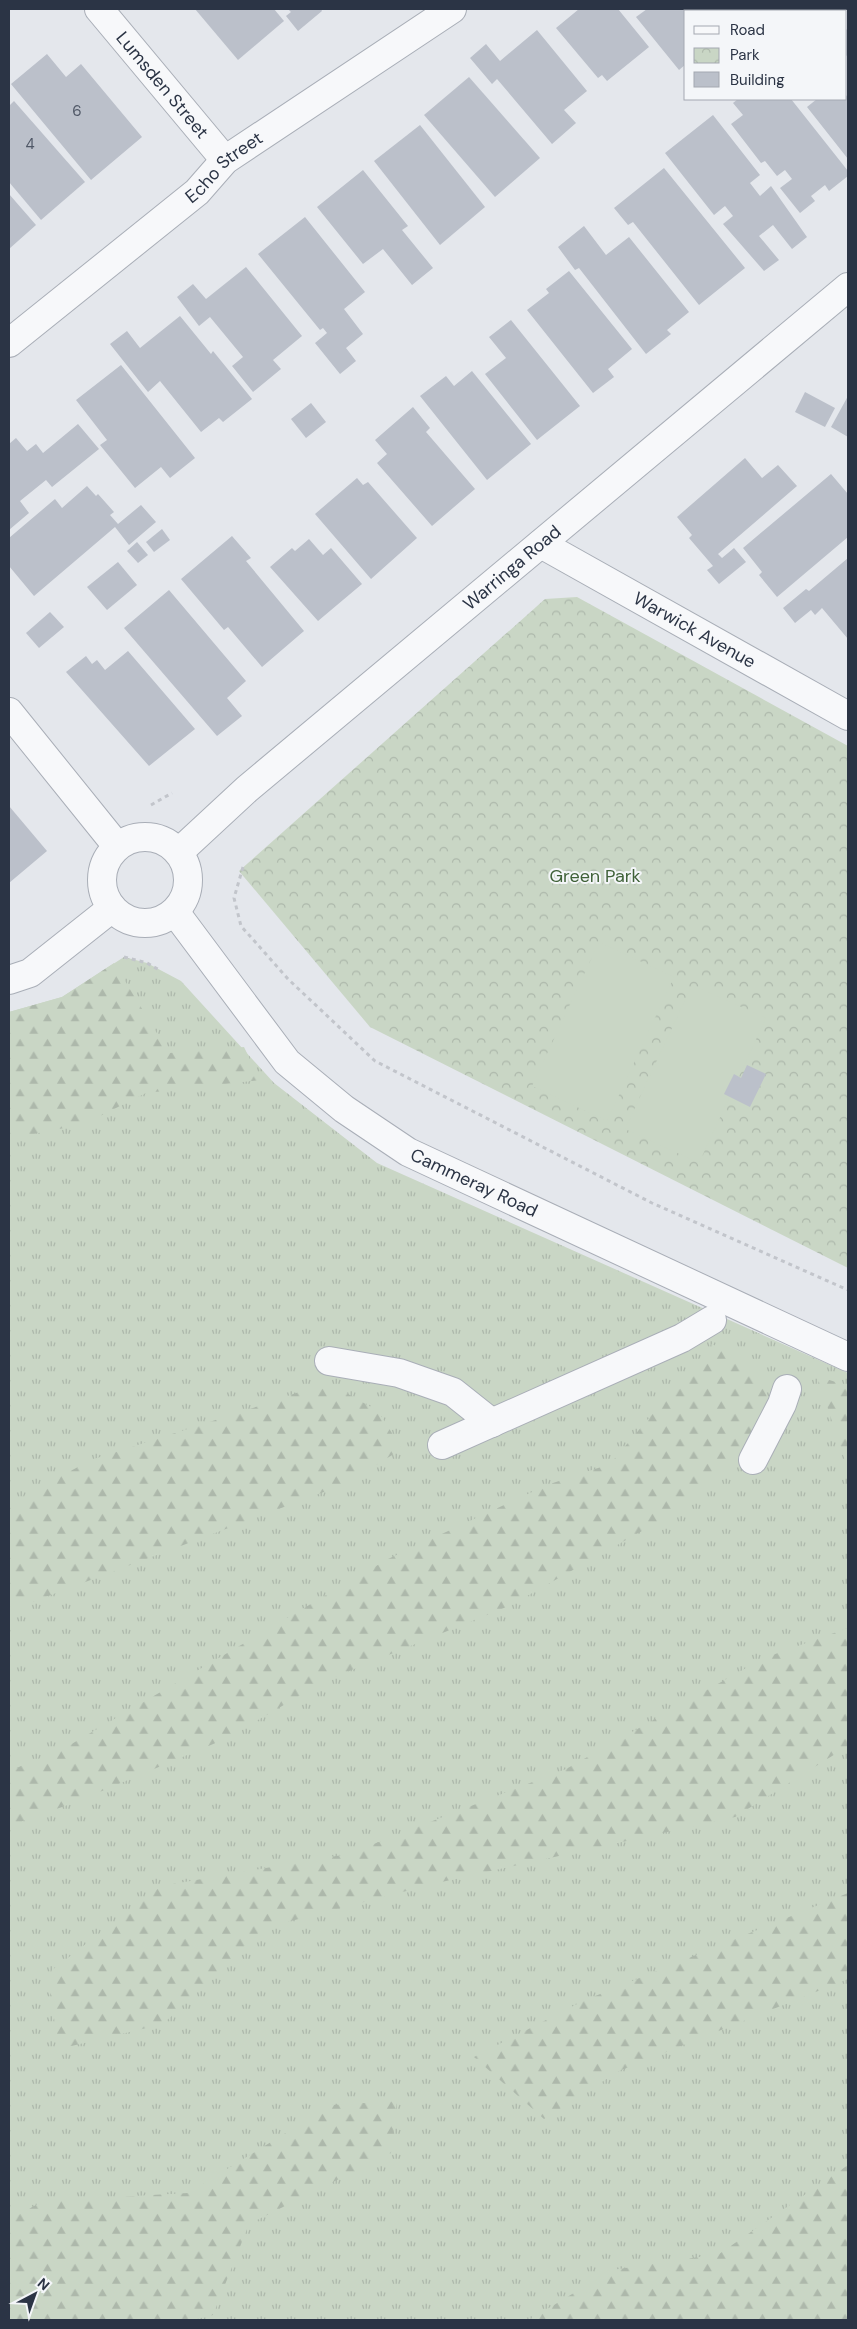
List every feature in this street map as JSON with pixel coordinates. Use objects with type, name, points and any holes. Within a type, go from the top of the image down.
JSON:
[{"type":"street","name":"Lumsden Street","points":[[99,9],[225,160]]},
{"type":"street","name":"Echo Street","points":[[9,344],[197,192],[225,160],[452,9]]},
{"type":"street","name":"Warringa Road","points":[[179,852],[248,789],[848,287]]},
{"type":"street","name":"Warwick Avenue","points":[[541,544],[848,716]]},
{"type":"street","points":[[9,712],[118,846]]},
{"type":"street","points":[[143,836],[169,843],[179,852],[186,864],[189,877],[188,890],[183,902],[175,912],[163,920],[150,924],[136,922],[123,917],[112,908],[105,896],[101,882],[108,856],[118,846],[130,839],[143,836]]},
{"type":"street","points":[[9,980],[30,973],[112,908]]},
{"type":"street","name":"Cammeray Road","points":[[175,912],[287,1062],[344,1109],[408,1152],[848,1357]]},
{"type":"street","points":[[442,1445],[682,1338],[712,1320]]},
{"type":"street","points":[[328,1361],[398,1373],[453,1392],[492,1423]]},
{"type":"street","points":[[754,1460],[782,1404],[787,1389]]},
{"type":"path","points":[[151,805],[172,793]]},
{"type":"path","points":[[244,867],[234,898],[241,926],[288,979],[375,1061],[652,1203],[848,1290]]},
{"type":"path","points":[[124,957],[147,963],[161,971]]},
{"type":"green space","name":"Green Park","points":[[577,597],[848,746],[848,1268],[370,1027],[239,871],[545,599]]},
{"type":"green space","points":[[599,942],[674,977],[607,1121],[532,1086]]},
{"type":"green space","points":[[124,957],[147,963],[181,981],[274,1083],[377,1163],[848,1373],[848,2320],[9,2320],[9,1012],[62,997]]},
{"type":"green space","points":[[114,963],[169,1053],[244,1047],[260,1080],[146,1093],[84,1124],[9,1139],[9,1012],[62,997]]},
{"type":"green space","points":[[692,985],[766,1018],[699,1163],[625,1129]]},
{"type":"green space","points":[[712,1344],[756,1367],[770,1404],[742,1449],[688,1505],[511,1605],[327,1680],[225,1739],[76,1802],[9,1826],[9,1771],[63,1749],[388,1559],[547,1485],[610,1464]]},
{"type":"green space","points":[[817,1376],[848,1386],[848,1462],[846,1463]]},
{"type":"green space","points":[[327,1382],[378,1411],[402,1449],[345,1484],[27,1604],[9,1607],[9,1504],[91,1460]]},
{"type":"green space","points":[[848,1628],[848,1746],[735,1817],[437,1883],[264,1928],[163,2024],[59,2049],[47,1974],[161,1886],[348,1854],[566,1769],[764,1658]]},
{"type":"green space","points":[[848,1893],[848,1979],[619,2071],[544,2119],[474,2057],[583,2001]]},
{"type":"green space","points":[[397,2101],[391,2153],[249,2224],[213,2315],[193,2320],[19,2320],[9,2314],[9,2220],[43,2201],[188,2193],[331,2105]]},
{"type":"green space","points":[[848,2165],[848,2320],[529,2320],[612,2270],[719,2254]]},
{"type":"building","points":[[195,9],[274,9],[284,21],[238,60]]},
{"type":"building","points":[[288,9],[321,9],[322,11],[298,31],[286,16],[291,12]]},
{"type":"building","points":[[579,9],[618,9],[649,47],[607,81],[602,75],[598,78],[556,28]]},
{"type":"building","points":[[647,9],[707,10],[684,10],[684,66],[679,70],[636,17]]},
{"type":"building","points":[[731,9],[760,9],[758,10]]},
{"type":"building","points":[[848,28],[848,58],[847,56]]},
{"type":"building","points":[[537,30],[587,91],[564,110],[576,123],[552,144],[497,79],[492,84],[470,58],[486,44],[500,61]]},
{"type":"building","points":[[47,54],[66,77],[81,64],[142,137],[91,180],[11,84]]},
{"type":"building","points":[[469,77],[540,158],[495,197],[424,115]]},
{"type":"building","points":[[847,96],[848,159],[807,107],[816,100],[847,100]]},
{"type":"building","points":[[737,100],[792,100],[848,171],[848,176],[829,191],[825,185],[811,196],[815,201],[800,213],[780,188],[792,179],[785,170],[777,176],[765,161],[761,163],[731,124],[743,115],[733,103]]},
{"type":"building","points":[[14,101],[85,182],[41,220],[9,182],[9,106]]},
{"type":"building","points":[[713,115],[760,175],[750,183],[760,196],[771,186],[807,237],[792,249],[773,225],[759,236],[779,260],[764,271],[723,224],[733,216],[725,206],[714,215],[665,153]]},
{"type":"building","points":[[420,125],[485,207],[440,245],[374,161]]},
{"type":"building","points":[[664,168],[745,268],[699,305],[633,222],[628,225],[614,208]]},
{"type":"building","points":[[363,170],[408,226],[402,230],[433,268],[412,285],[383,249],[363,264],[317,207]]},
{"type":"building","points":[[9,194],[36,225],[9,249]]},
{"type":"building","points":[[305,217],[365,292],[344,309],[363,334],[346,348],[356,361],[340,374],[315,343],[327,333],[323,328],[320,330],[258,254]]},
{"type":"building","points":[[584,226],[606,255],[629,237],[689,312],[667,330],[671,334],[646,354],[579,268],[575,270],[558,247]]},
{"type":"building","points":[[246,267],[302,336],[273,360],[281,369],[253,392],[232,366],[243,357],[210,317],[199,326],[177,297],[193,284],[206,299]]},
{"type":"building","points":[[569,271],[632,349],[608,369],[614,377],[593,393],[527,310],[549,293],[546,289]]},
{"type":"building","points":[[180,316],[211,354],[213,351],[252,399],[223,422],[219,418],[201,432],[160,381],[148,392],[110,344],[127,331],[140,348]]},
{"type":"building","points":[[511,320],[580,406],[537,440],[485,374],[506,358],[489,337]]},
{"type":"building","points":[[121,365],[195,458],[170,478],[161,467],[135,488],[100,445],[107,440],[76,400]]},
{"type":"building","points":[[472,371],[531,444],[487,480],[420,396],[446,376],[454,386]]},
{"type":"building","points":[[805,392],[835,408],[825,427],[795,412]]},
{"type":"building","points":[[848,396],[848,437],[831,427]]},
{"type":"building","points":[[311,403],[326,422],[306,438],[291,419]]},
{"type":"building","points":[[413,407],[430,428],[426,432],[475,489],[432,526],[377,463],[387,454],[375,440]]},
{"type":"building","points":[[78,424],[99,449],[52,487],[46,480],[20,501],[29,513],[9,530],[9,444],[16,438],[27,451],[36,444],[43,453]]},
{"type":"building","points":[[745,458],[762,478],[778,465],[797,486],[718,554],[722,558],[734,548],[746,562],[719,584],[707,570],[713,566],[689,538],[692,535],[677,517]]},
{"type":"building","points":[[831,474],[848,494],[848,537],[777,597],[759,575],[762,572],[743,548]]},
{"type":"building","points":[[357,478],[363,485],[368,482],[417,538],[371,579],[315,514]]},
{"type":"building","points":[[87,486],[96,496],[98,494],[114,512],[110,515],[118,524],[141,505],[156,522],[129,545],[115,527],[34,596],[9,566],[9,538],[55,499],[62,508]]},
{"type":"building","points":[[162,529],[170,540],[154,552],[146,542]]},
{"type":"building","points":[[232,536],[251,558],[246,561],[304,631],[262,667],[228,627],[224,630],[181,579]]},
{"type":"building","points":[[309,539],[323,555],[331,548],[362,584],[318,621],[270,567],[292,548],[295,551]]},
{"type":"building","points":[[137,542],[148,555],[138,563],[127,551]]},
{"type":"building","points":[[848,558],[848,639],[822,608],[815,615],[811,610],[795,623],[783,608],[806,589],[809,591]]},
{"type":"building","points":[[118,562],[137,585],[107,610],[87,587]]},
{"type":"building","points":[[169,590],[246,681],[227,698],[242,716],[217,736],[124,628]]},
{"type":"building","points":[[50,612],[64,627],[39,648],[26,633]]},
{"type":"building","points":[[128,651],[195,729],[149,766],[66,672],[86,656],[92,664],[97,660],[105,670]]},
{"type":"building","points":[[9,806],[47,851],[9,883]]},
{"type":"building","points":[[747,1065],[766,1074],[750,1107],[724,1094],[734,1074],[741,1078]]}]
